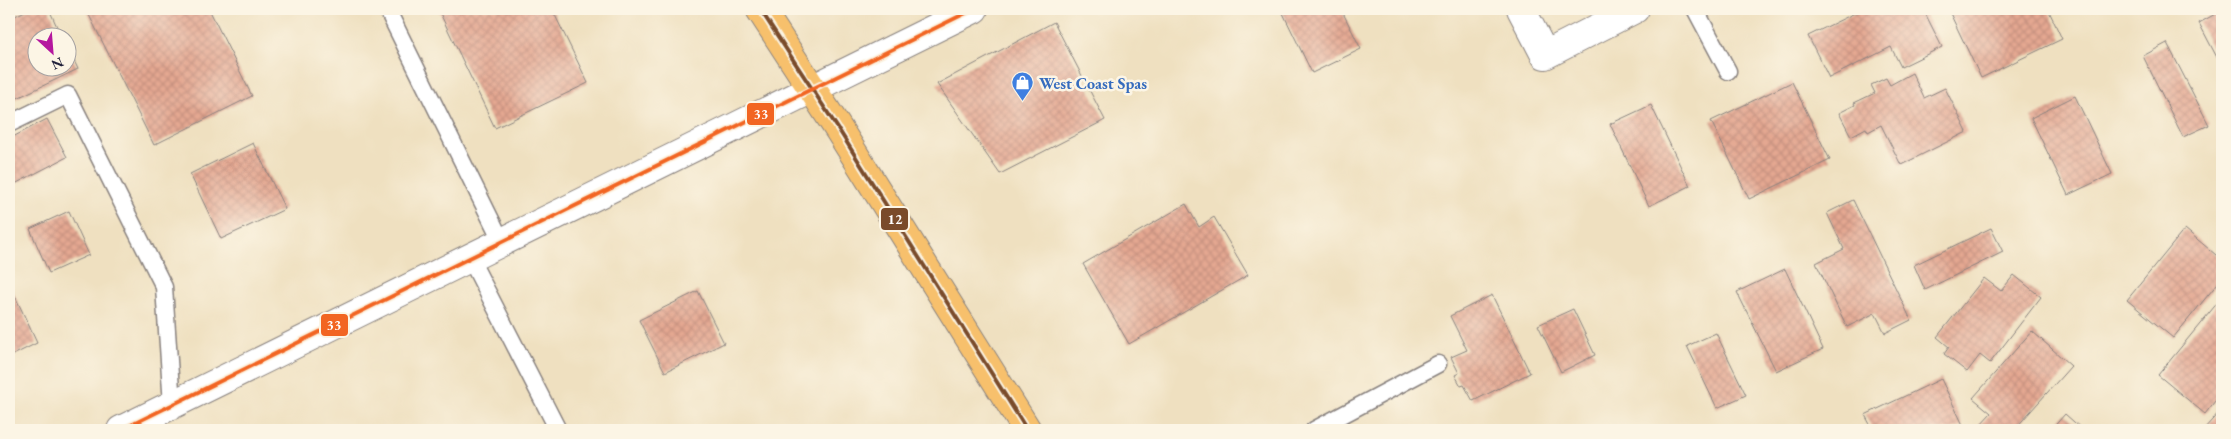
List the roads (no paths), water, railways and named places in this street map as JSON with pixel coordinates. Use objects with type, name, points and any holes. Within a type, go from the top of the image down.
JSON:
[{"type":"main road","points":[[760,9],[812,88],[1026,430]]},
{"type":"street","points":[[121,430],[972,9]]},
{"type":"street","points":[[1521,9],[1545,55],[1635,9]]},
{"type":"lane","points":[[387,9],[502,242]]},
{"type":"lane","points":[[1695,9],[1728,71]]},
{"type":"lane","points":[[9,124],[68,95],[164,287],[172,405]]},
{"type":"lane","points":[[470,258],[558,430]]},
{"type":"lane","points":[[1314,430],[1438,364]]},
{"type":"place","name":"West Coast Spas","points":[[1023,102]]}]
